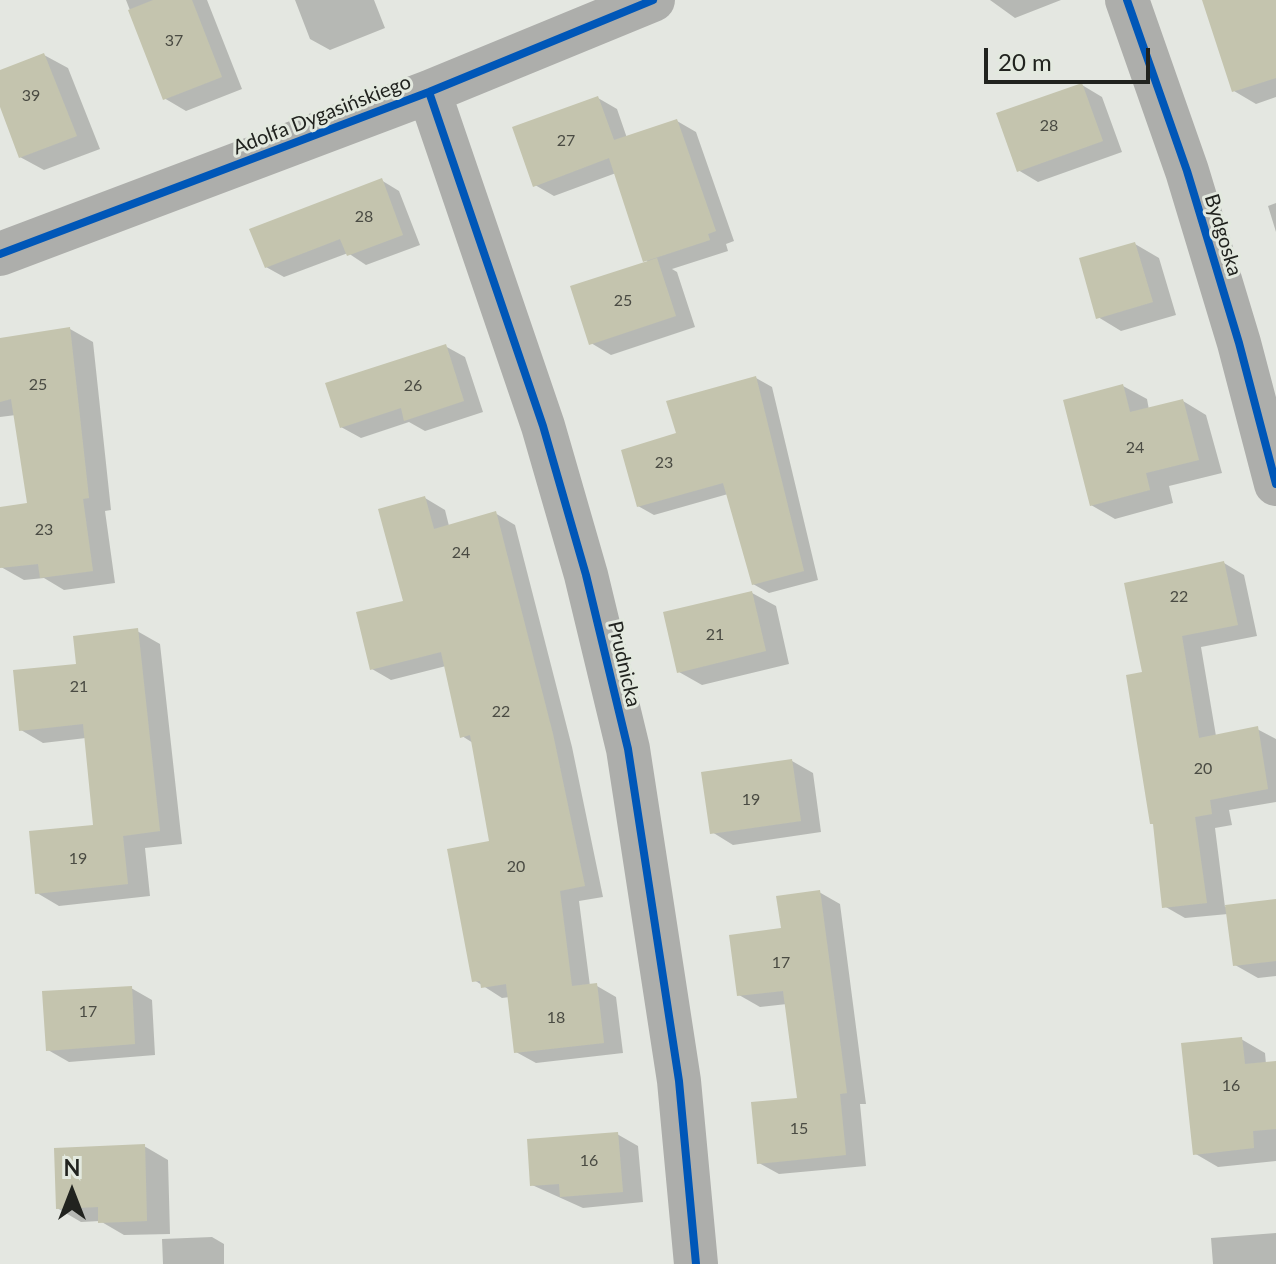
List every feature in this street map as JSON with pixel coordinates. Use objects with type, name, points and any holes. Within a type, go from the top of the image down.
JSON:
[{"type":"street","name":"Adolfa Dygasińskiego","points":[[0,254],[429,92],[653,0]]},
{"type":"street","name":"Bydgoska","points":[[1127,0],[1187,171],[1276,484]]},
{"type":"street","name":"Prudnicka","points":[[429,92],[543,426],[586,575],[628,749],[679,1081],[696,1264]]},
{"type":"building","points":[[153,0],[192,0],[222,77],[163,100],[128,10]]},
{"type":"building","points":[[1202,0],[1276,0],[1276,78],[1232,92]]},
{"type":"building","points":[[44,53],[77,136],[19,158],[0,107],[0,70]]},
{"type":"building","points":[[1082,83],[1103,141],[1017,172],[996,113]]},
{"type":"building","points":[[598,96],[614,140],[677,119],[716,231],[708,234],[710,240],[643,262],[609,158],[533,187],[512,127]]},
{"type":"building","points":[[382,178],[403,235],[347,256],[340,239],[265,268],[249,229]]},
{"type":"building","points":[[1135,242],[1153,302],[1096,319],[1079,258]]},
{"type":"building","points":[[657,258],[676,316],[589,345],[570,286]]},
{"type":"building","points":[[70,327],[89,498],[83,499],[93,571],[40,578],[38,564],[0,568],[0,507],[27,503],[11,399],[0,402],[0,338]]},
{"type":"building","points":[[446,344],[464,401],[404,421],[401,408],[340,428],[325,383]]},
{"type":"building","points":[[756,376],[804,571],[752,585],[723,483],[637,507],[621,450],[676,433],[666,401]]},
{"type":"building","points":[[1123,384],[1130,412],[1183,399],[1199,460],[1146,473],[1150,490],[1090,506],[1063,400]]},
{"type":"building","points":[[425,496],[434,529],[496,511],[553,734],[585,886],[560,891],[572,986],[597,983],[604,1043],[514,1053],[506,984],[481,988],[480,981],[472,982],[447,849],[489,841],[470,735],[460,738],[441,652],[370,670],[356,612],[403,601],[378,509]]},
{"type":"building","points":[[1224,561],[1238,625],[1182,636],[1199,738],[1258,726],[1268,789],[1210,800],[1212,814],[1195,817],[1207,903],[1162,908],[1153,824],[1150,824],[1126,675],[1142,672],[1124,583]]},
{"type":"building","points":[[752,591],[766,651],[677,673],[663,612]]},
{"type":"building","points":[[138,628],[160,831],[123,836],[128,884],[35,894],[29,831],[93,825],[83,724],[19,731],[13,670],[76,664],[73,636]]},
{"type":"building","points":[[792,759],[801,821],[710,834],[701,772]]},
{"type":"building","points":[[820,890],[847,1093],[840,1094],[846,1155],[757,1164],[751,1102],[797,1098],[783,991],[737,996],[729,935],[781,928],[776,896]]},
{"type":"building","points":[[1276,899],[1276,961],[1233,966],[1225,905]]},
{"type":"building","points":[[132,986],[135,1044],[46,1051],[42,991]]},
{"type":"building","points":[[1242,1037],[1245,1064],[1276,1061],[1276,1129],[1253,1131],[1254,1148],[1193,1155],[1181,1043]]},
{"type":"building","points":[[618,1132],[623,1192],[560,1197],[559,1184],[530,1186],[527,1139]]},
{"type":"building","points":[[145,1144],[147,1221],[98,1223],[98,1207],[56,1209],[54,1148]]},
{"type":"cycle path","points":[[0,254],[429,92],[653,0]]},
{"type":"cycle path","points":[[1127,0],[1187,171],[1239,343],[1276,484]]},
{"type":"cycle path","points":[[429,92],[543,426],[586,575],[628,749],[679,1081],[696,1264]]}]
